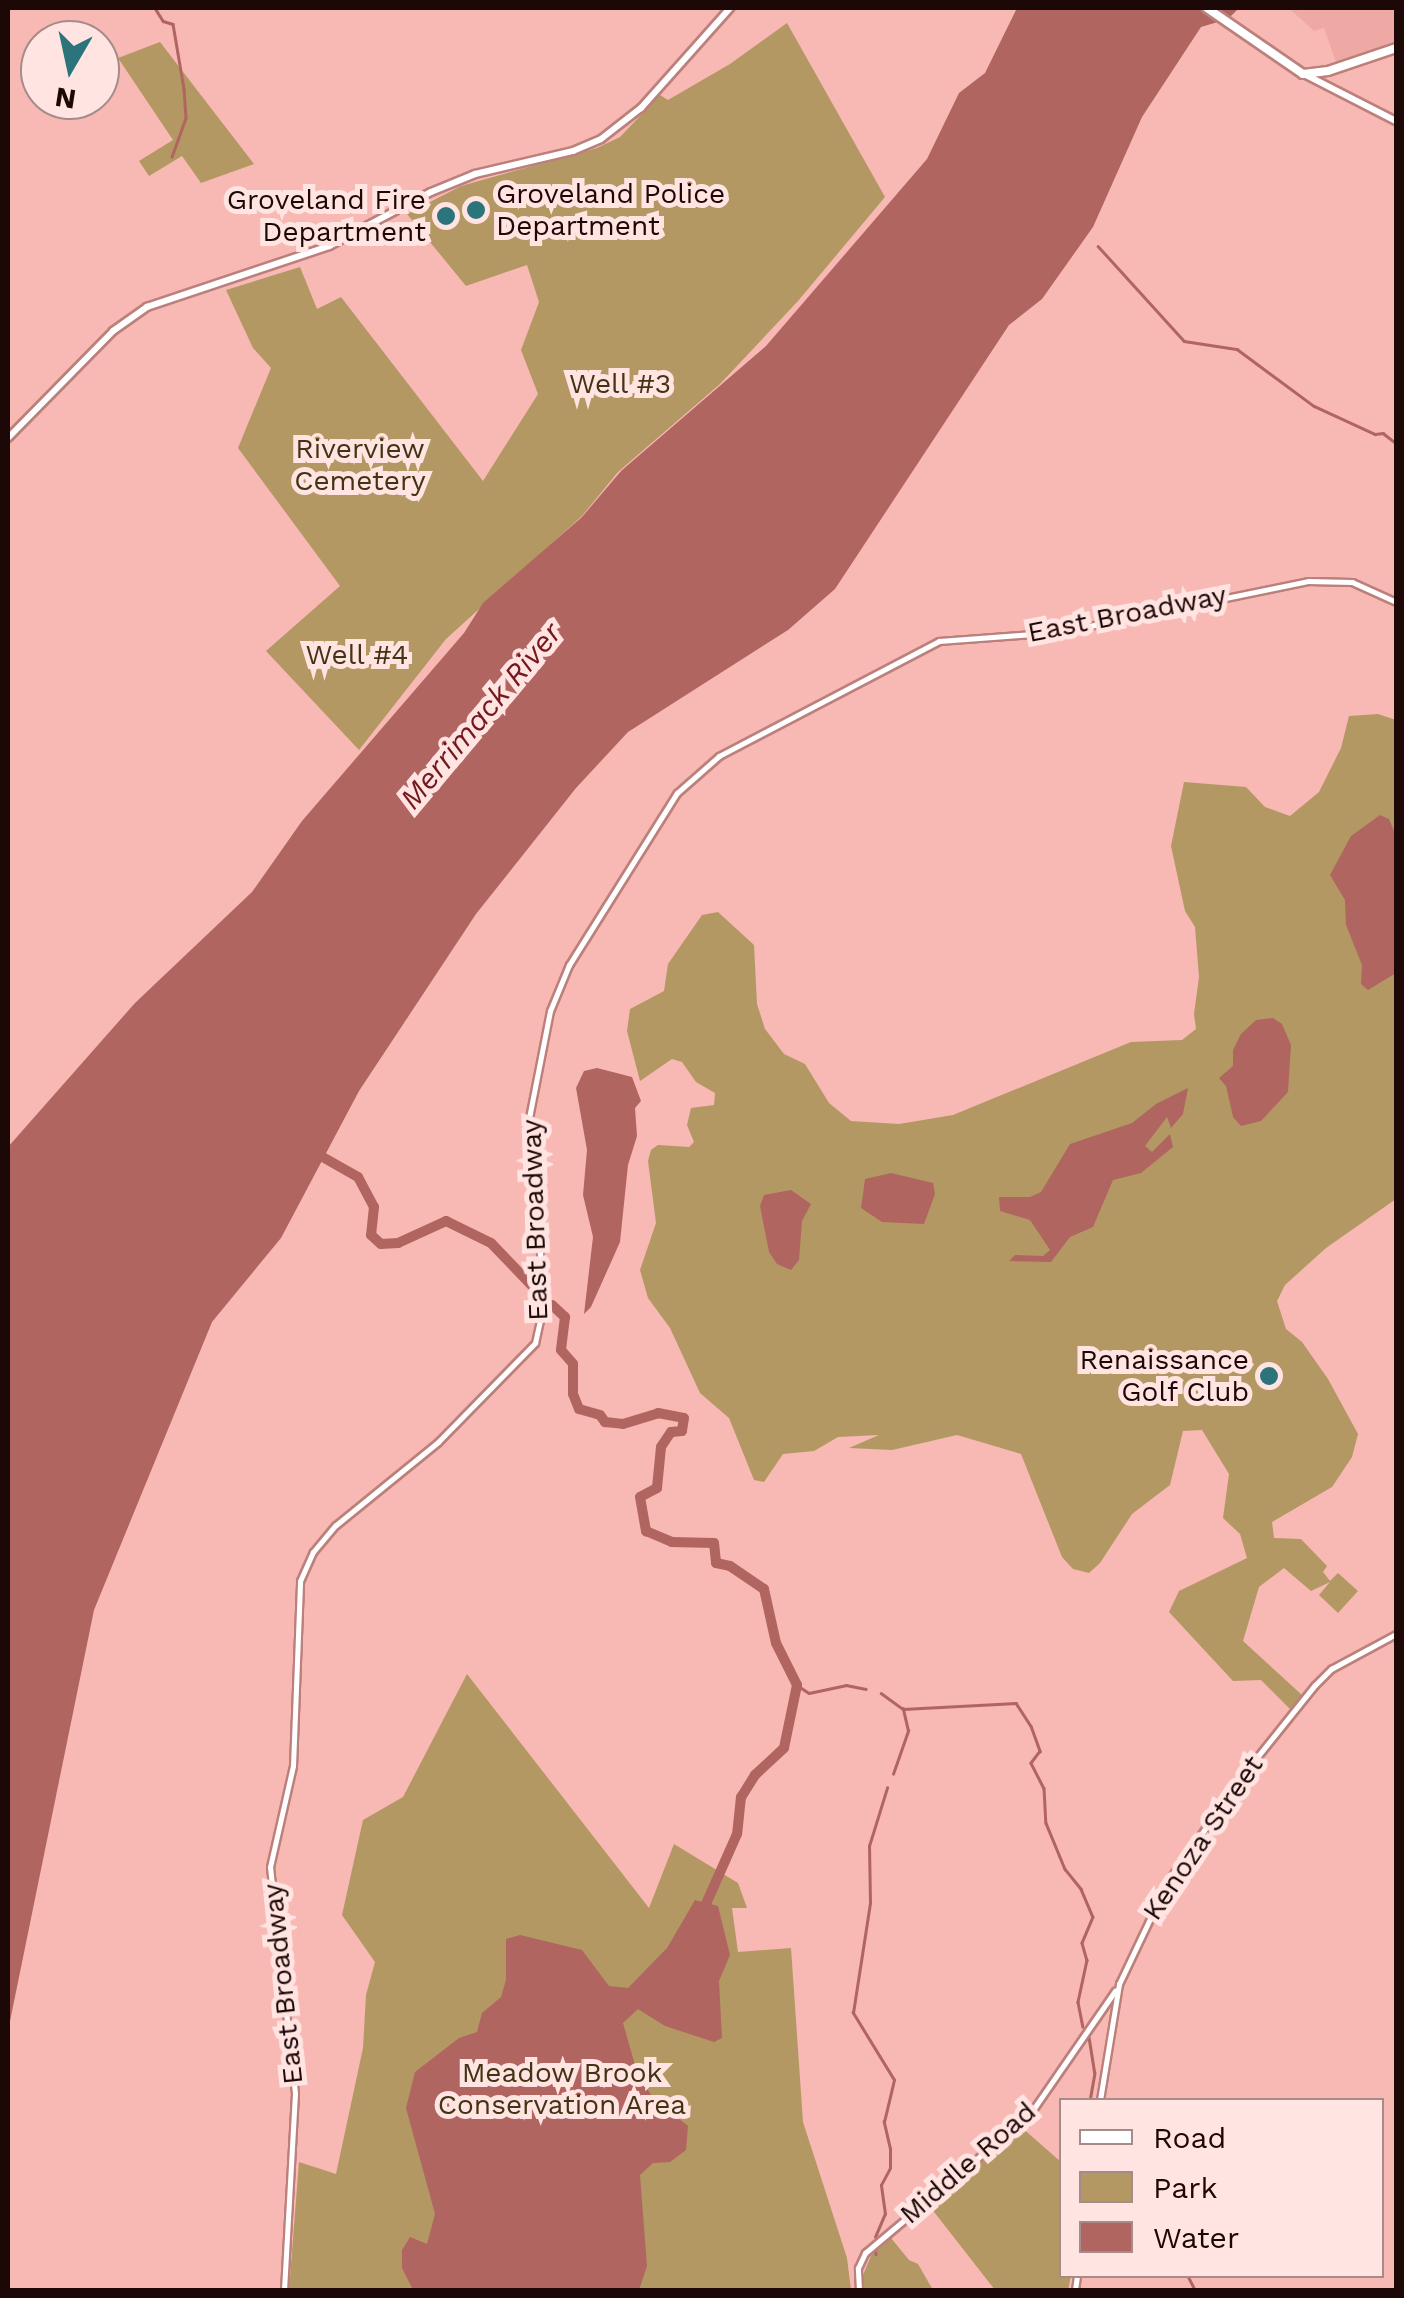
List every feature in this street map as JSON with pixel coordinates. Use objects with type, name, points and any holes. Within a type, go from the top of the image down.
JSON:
[{"type":"main road","points":[[8,438],[113,331],[147,307],[329,246],[431,192],[476,174],[573,151],[611,133],[641,108],[730,8]]},
{"type":"main road","points":[[1207,8],[1232,29],[1303,74],[1396,120]]},
{"type":"main road","points":[[1303,74],[1328,71],[1396,48]]},
{"type":"street","name":"East Broadway","points":[[284,2290],[296,2093],[270,1867],[293,1765],[300,1581],[313,1552],[336,1525],[438,1442],[536,1343],[544,1302],[529,1118],[550,1011],[570,965],[677,793],[718,756],[939,641],[1060,632],[1308,581],[1358,583],[1396,602]]},
{"type":"street","name":"Kenoza Street","points":[[1100,2098],[1119,1984],[1168,1881],[1280,1726],[1331,1669],[1396,1634]]},
{"type":"street","name":"Middle Road","points":[[859,2290],[858,2268],[866,2254],[1030,2114],[1119,1984]]},
{"type":"shaded area","points":[[1396,8],[1396,42],[1336,62],[1324,28],[1314,31],[1290,9]]},
{"type":"green space","points":[[787,23],[885,197],[798,301],[720,384],[618,472],[582,516],[446,639],[359,750],[266,651],[340,586],[238,448],[271,368],[253,348],[226,290],[300,267],[317,309],[341,297],[483,481],[538,394],[521,350],[539,302],[527,265],[466,286],[407,214],[461,186],[597,148],[620,137],[660,95],[668,100],[730,64]]},
{"type":"green space","points":[[160,42],[254,164],[201,183],[182,156],[149,176],[139,161],[173,140],[120,57]]},
{"type":"green space","name":"Renaissance Golf Club","points":[[1378,714],[1396,720],[1396,1199],[1326,1248],[1285,1285],[1277,1301],[1286,1329],[1302,1342],[1328,1379],[1358,1434],[1352,1457],[1332,1487],[1272,1522],[1274,1538],[1301,1539],[1327,1566],[1323,1572],[1330,1581],[1338,1573],[1358,1591],[1338,1613],[1319,1595],[1330,1582],[1311,1591],[1284,1568],[1259,1587],[1243,1641],[1302,1695],[1290,1709],[1261,1680],[1233,1681],[1169,1612],[1179,1591],[1247,1558],[1240,1534],[1223,1518],[1229,1474],[1202,1430],[1183,1431],[1170,1485],[1132,1514],[1089,1573],[1073,1569],[1062,1557],[1021,1454],[957,1435],[892,1450],[849,1448],[879,1435],[838,1437],[814,1451],[783,1454],[764,1482],[754,1480],[729,1418],[700,1393],[670,1328],[648,1298],[640,1270],[656,1223],[648,1161],[651,1150],[658,1145],[689,1147],[694,1142],[687,1125],[691,1108],[714,1105],[715,1093],[696,1082],[682,1062],[672,1059],[640,1081],[627,1031],[630,1009],[664,991],[668,964],[702,915],[718,912],[754,945],[757,1004],[765,1029],[784,1054],[805,1064],[829,1103],[851,1121],[899,1124],[953,1115],[1131,1042],[1182,1040],[1196,1029],[1199,977],[1195,927],[1185,911],[1171,846],[1184,782],[1246,787],[1265,807],[1290,816],[1319,792],[1341,748],[1349,716]]},
{"type":"green space","name":"Meadow Brook Conservation Area","points":[[467,1674],[649,1908],[674,1844],[738,1883],[747,1908],[732,1908],[738,1952],[791,1948],[803,2122],[847,2258],[851,2290],[289,2290],[299,2162],[336,2174],[363,2048],[366,1995],[375,1962],[342,1915],[363,1820],[403,1797]]},
{"type":"green space","points":[[1020,2126],[1059,2160],[1059,2278],[1071,2278],[1068,2290],[995,2290],[931,2208]]},
{"type":"green space","points":[[891,2238],[909,2260],[918,2264],[933,2290],[863,2290],[860,2282],[871,2256]]},
{"type":"water","name":"Merrimack River","points":[[1017,8],[1239,8],[1228,19],[1201,27],[1142,117],[1093,227],[1042,299],[1009,325],[835,589],[788,630],[628,732],[576,788],[476,914],[359,1091],[281,1238],[212,1322],[94,1610],[8,2031],[8,1147],[135,1003],[252,892],[302,821],[464,633],[483,603],[582,517],[621,471],[766,346],[927,159],[959,93],[985,73]]},
{"type":"water","points":[[1380,815],[1389,819],[1394,831],[1396,973],[1368,990],[1361,984],[1362,965],[1346,925],[1345,900],[1330,875],[1351,836]]},
{"type":"water","points":[[1273,1018],[1282,1024],[1291,1045],[1288,1092],[1261,1121],[1241,1126],[1233,1117],[1226,1086],[1219,1078],[1233,1066],[1233,1050],[1241,1034],[1256,1020]]},
{"type":"water","points":[[597,1068],[632,1077],[641,1101],[635,1108],[637,1136],[628,1165],[620,1242],[591,1307],[584,1314],[593,1237],[583,1195],[587,1150],[576,1088],[584,1071]]},
{"type":"water","points":[[1188,1088],[1183,1114],[1171,1128],[1167,1117],[1145,1146],[1152,1152],[1170,1134],[1173,1147],[1141,1173],[1113,1180],[1093,1227],[1070,1237],[1051,1262],[1009,1261],[1015,1255],[1043,1256],[1050,1250],[1030,1220],[1000,1211],[999,1197],[1030,1197],[1041,1192],[1070,1144],[1132,1123],[1156,1104]]},
{"type":"water","points":[[891,1173],[933,1183],[935,1194],[924,1224],[882,1222],[861,1208],[865,1179]]},
{"type":"water","points":[[791,1190],[811,1204],[802,1221],[799,1260],[791,1270],[777,1264],[769,1252],[760,1206],[764,1195]]},
{"type":"water","points":[[695,1900],[718,1906],[730,1955],[719,1981],[722,2038],[714,2042],[665,2026],[638,2009],[623,2023],[637,2072],[653,2098],[688,2126],[686,2150],[670,2162],[653,2163],[640,2175],[647,2266],[639,2290],[413,2290],[402,2268],[402,2250],[410,2237],[427,2244],[435,2214],[406,2108],[415,2072],[459,2038],[477,2032],[482,2013],[501,1997],[506,1980],[506,1939],[520,1935],[582,1950],[609,1986],[628,1988],[667,1948]]},
{"type":"waterway","points":[[155,8],[163,21],[173,24],[184,89],[186,118],[172,157]]},
{"type":"waterway","points":[[1098,246],[1184,341],[1237,349],[1314,406],[1375,434],[1383,433],[1396,443]]},
{"type":"waterway","points":[[312,1151],[358,1177],[374,1207],[371,1235],[381,1244],[398,1243],[446,1221],[491,1243],[536,1290]]},
{"type":"waterway","points":[[552,1305],[565,1317],[561,1350],[573,1364],[573,1394],[579,1409],[600,1415],[605,1422],[623,1424],[658,1413],[684,1418],[682,1431],[671,1432],[661,1447],[657,1488],[640,1497],[646,1531],[672,1542],[714,1543],[716,1563],[730,1566],[764,1589],[776,1643],[797,1685],[784,1748],[755,1775],[741,1797],[737,1834],[702,1913]]},
{"type":"waterway","points":[[797,1685],[809,1693],[846,1685],[866,1689]]},
{"type":"waterway","points":[[881,1693],[903,1709],[1016,1703],[1031,1726],[1040,1751],[1031,1763],[1044,1788],[1046,1823],[1065,1869],[1081,1889],[1093,1917],[1082,1943],[1087,1960],[1078,2002],[1083,2027]]},
{"type":"waterway","points":[[893,1774],[908,1731],[903,1709]]},
{"type":"waterway","points":[[875,2237],[885,2214],[881,2185],[890,2168],[890,2149],[884,2122],[894,2080],[853,2013],[870,1903],[869,1846],[887,1788]]},
{"type":"waterway","points":[[1089,2037],[1095,2073],[1090,2098]]},
{"type":"waterway","points":[[875,2248],[876,2254]]},
{"type":"waterway","points":[[1189,2278],[1195,2290]]},
{"type":"place","name":"Groveland Police Department","points":[[476,210]]},
{"type":"place","name":"Groveland Fire Department","points":[[446,216]]},
{"type":"place","name":"Renaissance Golf Club","points":[[1269,1376]]},
{"type":"park label","name":"Well #3","points":[[620,384]]},
{"type":"park label","name":"Riverview Cemetery","points":[[360,465]]},
{"type":"park label","name":"Well #4","points":[[357,655]]}]
